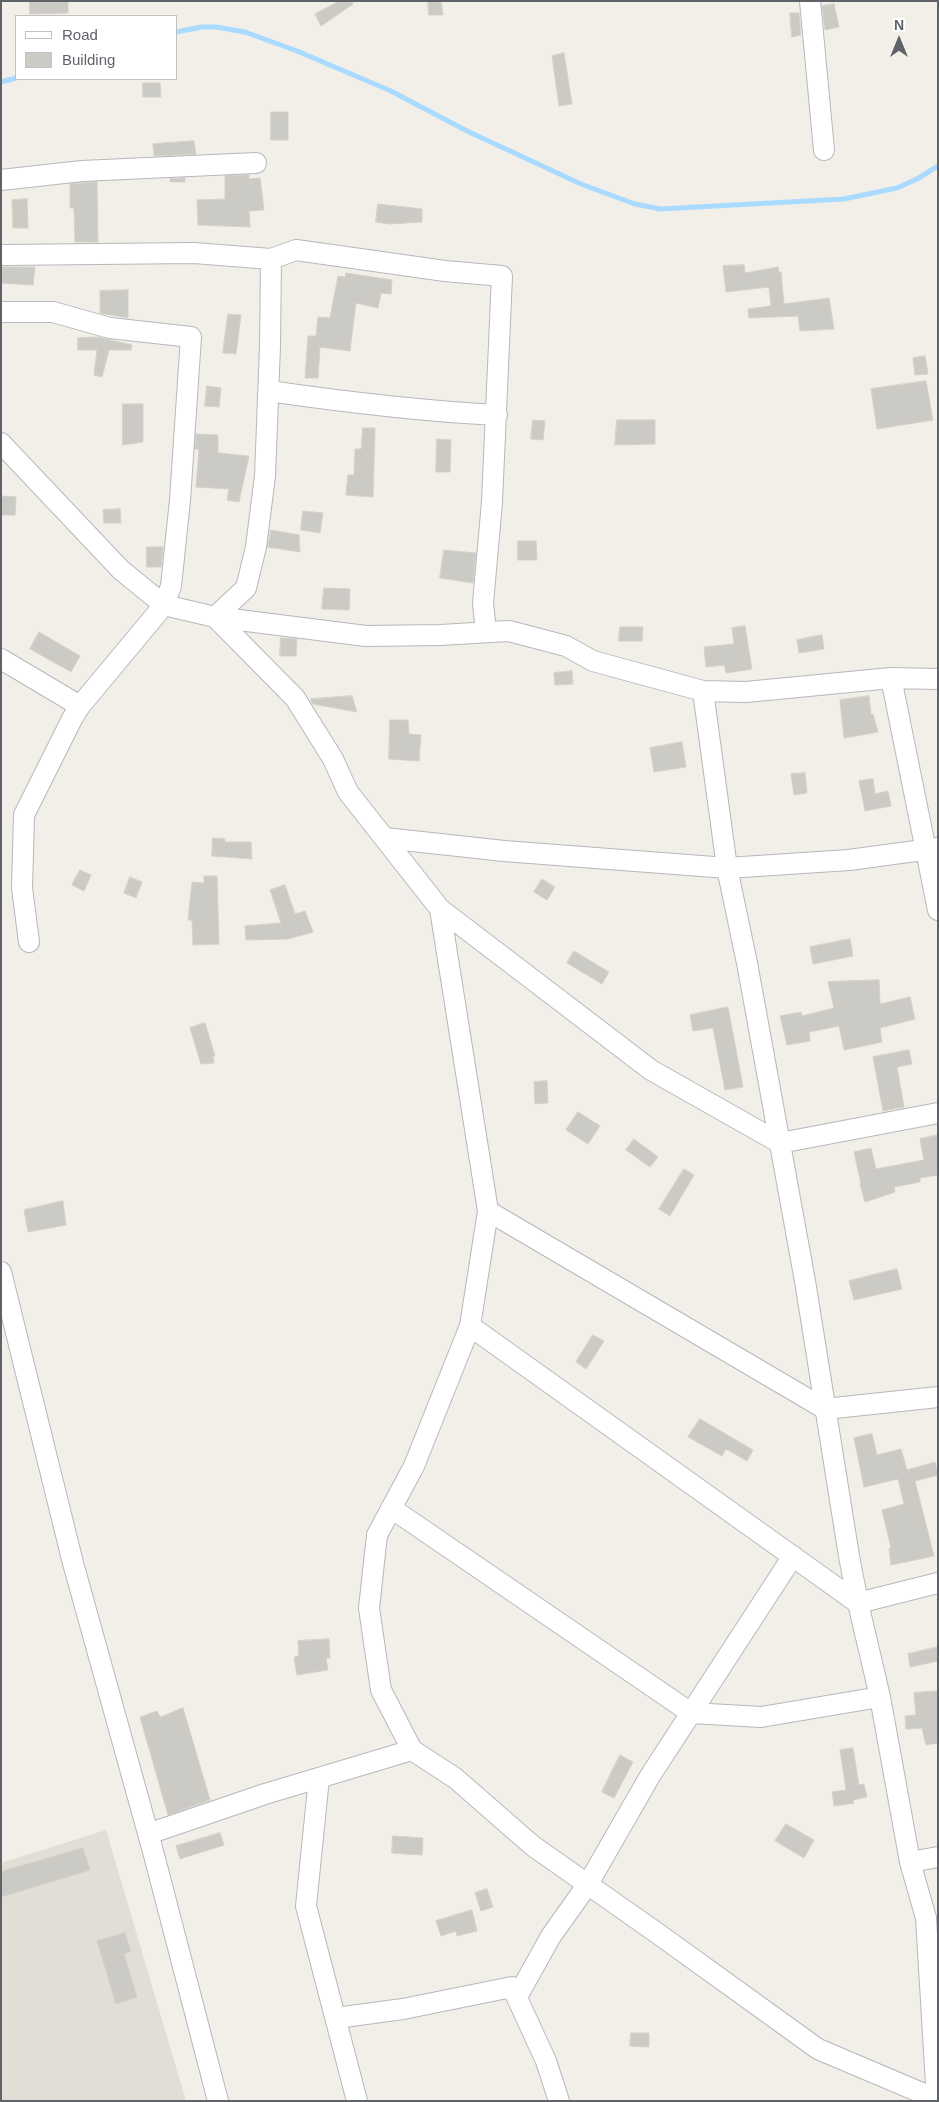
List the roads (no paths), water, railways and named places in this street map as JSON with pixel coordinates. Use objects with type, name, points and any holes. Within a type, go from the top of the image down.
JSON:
[{"type":"street","points":[[810,1],[824,150]]},
{"type":"street","points":[[1,180],[82,171],[256,163]]},
{"type":"street","points":[[1,255],[194,253],[271,259],[296,250],[445,271],[502,276],[492,502],[483,604],[486,632]]},
{"type":"street","points":[[215,617],[246,588],[256,547],[265,476],[269,391],[271,259]]},
{"type":"street","points":[[1,312],[53,312],[110,328],[191,338],[180,500],[171,586],[164,605],[80,706],[24,815],[22,888],[29,942]]},
{"type":"street","points":[[269,391],[348,403],[436,412],[497,415]]},
{"type":"street","points":[[1,443],[121,570],[164,605],[215,617],[366,636],[509,631],[566,646],[593,661],[703,691],[746,692],[891,678],[938,679]]},
{"type":"street","points":[[215,617],[295,698],[333,759],[348,792],[440,909],[651,1070],[780,1144],[938,1113]]},
{"type":"street","points":[[1,659],[80,706]]},
{"type":"street","points":[[891,678],[932,849],[938,910]]},
{"type":"street","points":[[440,909],[488,1211],[470,1326],[414,1466],[376,1535],[369,1608],[381,1690],[412,1750],[456,1778],[533,1846],[818,2049],[936,2100],[926,1918],[910,1862],[880,1697],[858,1603],[805,1280],[727,868],[703,691]]},
{"type":"street","points":[[385,838],[504,851],[727,868],[849,860],[932,849]]},
{"type":"street","points":[[488,1211],[825,1409],[938,1397]]},
{"type":"street","points":[[1,1272],[73,1563],[148,1834],[218,2101]]},
{"type":"street","points":[[470,1326],[858,1603],[938,1583]]},
{"type":"street","points":[[391,1508],[691,1714],[761,1717],[880,1697]]},
{"type":"street","points":[[517,1997],[551,1936],[588,1884],[650,1776],[793,1556]]},
{"type":"street","points":[[148,1834],[319,1778],[412,1750]]},
{"type":"street","points":[[319,1778],[306,1906],[357,2101]]},
{"type":"street","points":[[910,1862],[938,1857]]},
{"type":"street","points":[[336,2018],[403,2009],[512,1987],[546,2061],[559,2101]]},
{"type":"waterway","points":[[178,32],[202,27],[216,27],[245,32],[297,51],[391,91],[467,131],[581,184],[635,204],[660,209],[844,199],[897,188],[917,179],[938,166]]},
{"type":"waterway","points":[[1,82],[15,78]]}]
